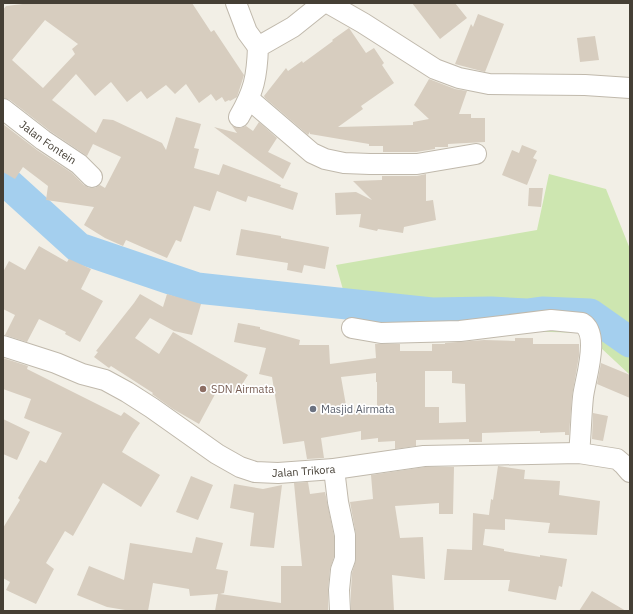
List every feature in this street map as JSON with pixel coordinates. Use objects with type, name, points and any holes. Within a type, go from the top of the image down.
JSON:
[{"type":"street","points":[[236,3],[247,32],[258,47],[258,71],[250,99],[238,117]]},
{"type":"street","points":[[258,47],[293,27],[323,3]]},
{"type":"street","points":[[328,3],[363,23],[435,69],[459,78],[489,84],[585,85],[630,88]]},
{"type":"street","points":[[250,99],[312,153],[325,159],[344,163],[417,164],[476,154]]},
{"type":"street","name":"Jalan Fontein","points":[[3,108],[43,140],[79,164],[92,177]]},
{"type":"street","points":[[352,328],[381,332],[460,331],[551,320],[582,323],[586,325],[589,329],[590,335],[591,355],[583,396],[579,453]]},
{"type":"street","name":"Jalan Trikora","points":[[3,346],[56,363],[82,374],[105,380],[146,404],[216,454],[240,467],[255,472],[278,473],[334,469],[424,456],[579,453],[617,459],[624,464],[630,472]]},
{"type":"street","points":[[334,469],[338,502],[345,535],[345,559],[341,570],[339,590],[340,611]]},
{"type":"green space","points":[[549,174],[606,189],[630,249],[630,375],[585,333],[441,329],[344,293],[336,265],[537,230]]},
{"type":"building","points":[[31,3],[192,3],[211,32],[214,30],[244,75],[237,97],[225,102],[222,97],[216,101],[211,94],[199,103],[186,84],[175,94],[166,85],[147,99],[141,91],[127,102],[111,82],[95,96],[76,74],[52,100],[96,133],[103,119],[113,120],[162,143],[166,150],[176,117],[201,124],[194,148],[199,149],[194,168],[219,175],[223,164],[281,185],[280,187],[298,193],[293,210],[248,196],[246,202],[217,191],[210,211],[194,206],[181,242],[176,240],[167,258],[126,240],[123,246],[105,238],[84,225],[94,207],[46,200],[48,186],[23,167],[15,179],[3,172],[3,124],[37,150],[72,173],[89,188],[95,188],[100,185],[105,188],[121,157],[93,144],[87,156],[50,131],[10,100],[3,98],[3,10],[6,6]],"holes":[[[45,20],[78,44],[72,49],[75,54],[43,88],[12,60]]]},
{"type":"building","points":[[412,3],[455,3],[467,18],[440,39]]},
{"type":"building","points":[[478,14],[504,24],[485,72],[455,64],[471,24],[473,27]]},
{"type":"building","points":[[349,28],[366,53],[374,48],[384,63],[382,65],[394,83],[361,106],[363,109],[338,127],[413,125],[413,122],[429,119],[414,105],[429,79],[455,89],[467,91],[459,114],[471,114],[471,118],[485,118],[485,142],[448,144],[448,147],[435,147],[435,149],[416,152],[383,152],[383,146],[369,146],[369,144],[310,134],[310,132],[308,135],[265,98],[264,96],[286,68],[288,71],[302,61],[303,63]]},
{"type":"building","points":[[595,36],[599,60],[580,62],[577,38]]},
{"type":"building","points":[[259,122],[277,138],[268,152],[291,163],[283,179],[214,127],[237,133],[232,126],[240,128],[246,126],[253,131]]},
{"type":"building","points":[[522,145],[537,151],[533,158],[537,160],[527,185],[502,175],[512,150],[519,153]]},
{"type":"building","points":[[426,174],[426,201],[433,200],[436,220],[404,227],[403,233],[378,229],[377,231],[359,227],[361,214],[336,215],[335,193],[356,192],[372,200],[353,181],[382,180],[382,176],[417,176]]},
{"type":"building","points":[[529,188],[543,188],[541,207],[528,206]]},
{"type":"building","points":[[241,229],[329,247],[325,269],[304,265],[302,273],[287,270],[288,263],[236,255]]},
{"type":"building","points":[[39,246],[67,262],[69,259],[91,269],[81,289],[103,301],[80,342],[65,334],[66,332],[39,319],[27,342],[5,335],[15,315],[3,309],[3,272],[9,261],[25,270]]},
{"type":"building","points":[[140,294],[163,307],[167,294],[201,304],[192,335],[174,331],[150,318],[135,338],[159,354],[173,332],[248,375],[236,394],[220,385],[199,424],[173,409],[152,394],[153,393],[111,366],[109,368],[94,357],[98,352],[96,351]]},
{"type":"building","points":[[238,323],[260,327],[260,329],[300,340],[299,345],[329,345],[330,364],[376,358],[375,344],[400,344],[400,351],[432,351],[432,344],[484,340],[515,341],[515,338],[533,338],[533,344],[579,344],[579,356],[572,396],[569,435],[565,435],[565,432],[540,433],[540,431],[482,433],[482,442],[469,442],[469,439],[416,440],[416,446],[395,449],[395,441],[378,442],[378,438],[361,440],[361,431],[321,438],[324,458],[307,459],[304,441],[283,444],[272,377],[259,374],[266,348],[234,342]],"holes":[[[425,371],[452,371],[452,383],[465,384],[466,422],[439,423],[439,407],[425,407]],[[376,373],[377,408],[347,411],[341,377]]]},
{"type":"building","points":[[3,358],[28,366],[27,369],[121,416],[124,412],[140,423],[122,452],[160,475],[141,507],[103,483],[73,536],[65,531],[46,563],[54,569],[36,604],[6,590],[10,582],[3,578],[3,528],[20,500],[18,498],[40,460],[46,463],[62,433],[24,418],[31,399],[3,389]]},
{"type":"building","points":[[601,363],[630,375],[630,398],[597,384]]},
{"type":"building","points":[[593,413],[608,416],[603,441],[592,439]]},
{"type":"building","points":[[3,419],[30,432],[17,460],[3,454]]},
{"type":"building","points":[[498,466],[525,470],[524,479],[560,481],[559,495],[600,501],[597,535],[548,533],[550,523],[505,519],[505,530],[485,529],[483,545],[504,549],[504,551],[540,557],[540,555],[567,559],[562,587],[559,586],[556,600],[508,591],[510,580],[444,580],[447,549],[472,550],[473,513],[489,515],[491,499],[493,500]]},
{"type":"building","points":[[425,467],[454,467],[453,514],[439,514],[439,503],[395,506],[400,538],[423,537],[425,579],[392,575],[394,611],[351,611],[352,573],[356,559],[356,535],[350,502],[373,499],[371,475]]},
{"type":"building","points":[[191,476],[213,485],[198,520],[176,512]]},
{"type":"building","points":[[308,482],[310,494],[325,492],[334,536],[334,557],[330,569],[328,589],[328,611],[215,611],[218,594],[190,596],[189,589],[153,583],[148,611],[131,611],[107,607],[77,595],[89,566],[124,580],[130,543],[192,553],[196,537],[223,543],[216,569],[228,571],[224,593],[220,594],[281,603],[281,566],[302,566],[294,483]]},
{"type":"building","points":[[234,484],[263,489],[282,485],[274,548],[250,546],[254,513],[230,508]]},
{"type":"building","points":[[592,591],[626,611],[579,611]]},
{"type":"waterway","points":[[3,179],[79,248],[197,288],[432,313],[491,312],[527,314],[542,312],[590,314],[630,342]]},
{"type":"place","name":"SDN Airmata","points":[[203,389]]},
{"type":"place","name":"Masjid Airmata","points":[[313,409]]}]
